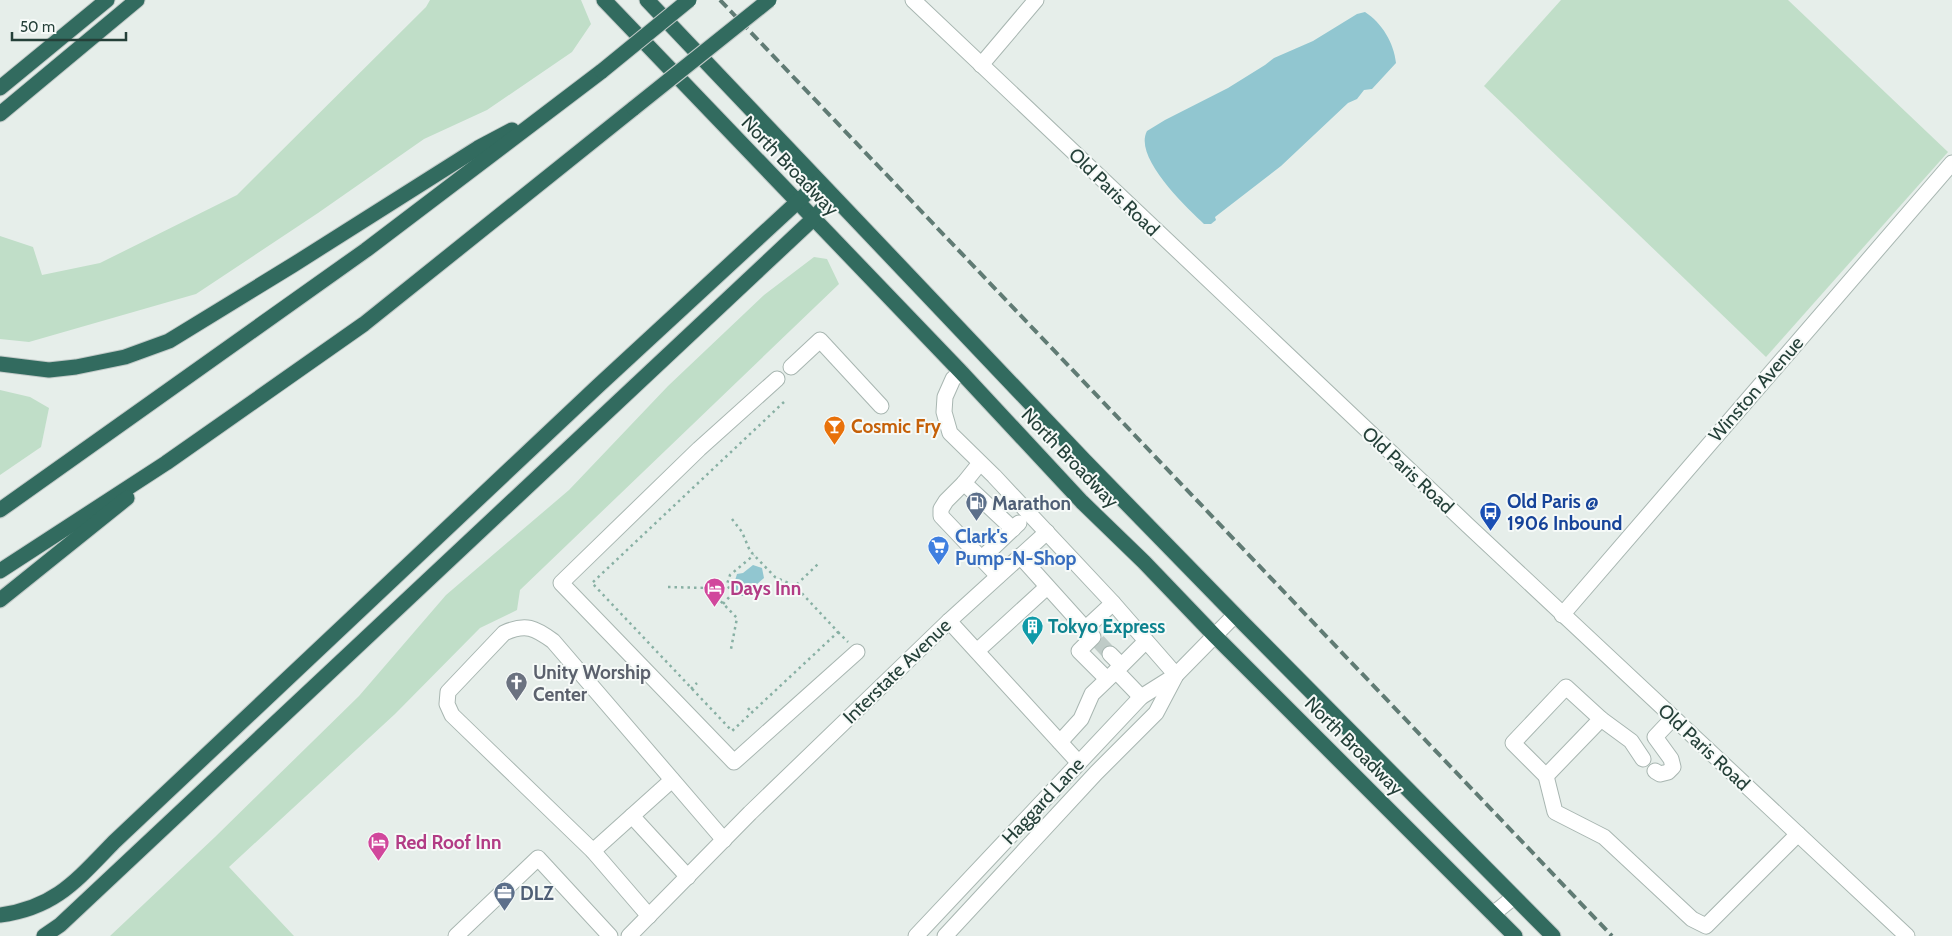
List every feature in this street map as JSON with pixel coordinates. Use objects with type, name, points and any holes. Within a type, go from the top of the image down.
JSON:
[{"type":"highway","points":[[0,88],[107,0]]},
{"type":"highway","points":[[0,114],[137,0]]},
{"type":"highway","name":"North Broadway","points":[[604,0],[961,372],[1082,502],[1144,562],[1214,635],[1515,936]]},
{"type":"highway","name":"North Broadway","points":[[647,0],[1084,460],[1553,936]]},
{"type":"highway","points":[[0,510],[366,250],[602,71],[689,0]]},
{"type":"highway","points":[[0,571],[166,463],[386,308],[768,0]]},
{"type":"highway","points":[[0,364],[49,370],[76,367],[125,357],[169,341],[478,148],[556,106]]},
{"type":"highway","points":[[0,915],[34,908],[74,884],[121,836],[583,399],[819,182]]},
{"type":"highway","points":[[44,936],[60,926],[813,219],[833,197]]},
{"type":"highway","points":[[0,600],[114,509],[166,463]]},
{"type":"street","name":"Old Paris Road","points":[[913,0],[1562,615],[1907,936]]},
{"type":"street","points":[[981,65],[1036,0]]},
{"type":"street","name":"Winston Avenue","points":[[1562,615],[1952,163]]},
{"type":"street","points":[[791,367],[820,340],[880,406]]},
{"type":"street","points":[[961,372],[953,379],[945,397],[944,412],[950,433],[1029,513],[1113,603],[1176,675]]},
{"type":"street","points":[[777,379],[699,449],[561,583],[734,762],[857,652]]},
{"type":"street","points":[[980,463],[946,501],[941,509],[941,516],[998,576]]},
{"type":"street","points":[[964,483],[1013,529]]},
{"type":"street","points":[[981,559],[1029,513]]},
{"type":"street","name":"Interstate Avenue","points":[[629,936],[750,813],[949,621],[1046,532]]},
{"type":"street","points":[[1020,556],[1092,635]]},
{"type":"street","points":[[977,652],[1047,586]]},
{"type":"street","points":[[1113,603],[1079,651],[1114,672],[1141,697]]},
{"type":"street","name":"Haggard Lane","points":[[926,933],[1017,828],[1141,697],[1176,675],[1235,615]]},
{"type":"street","points":[[949,621],[1079,762]]},
{"type":"street","points":[[649,916],[593,851],[452,716],[447,704],[448,692],[504,633],[513,628],[526,627],[536,630],[553,641],[724,840]]},
{"type":"street","points":[[1060,742],[1081,719],[1092,694],[1146,641]]},
{"type":"street","points":[[1110,654],[1114,672]]},
{"type":"street","name":"Haggard Lane","points":[[945,936],[1107,762],[1156,713],[1176,675]]},
{"type":"street","points":[[1673,718],[1655,737],[1641,756],[1630,741],[1601,719],[1566,687],[1513,743],[1546,776],[1555,812],[1604,837],[1692,919],[1706,926],[1798,834]]},
{"type":"street","points":[[1546,776],[1601,719]]},
{"type":"street","points":[[1655,737],[1671,759],[1673,767],[1668,772],[1660,774],[1655,771]]},
{"type":"street","points":[[1092,748],[1107,762]]},
{"type":"street","points":[[593,851],[672,780]]},
{"type":"street","points":[[632,816],[688,876]]},
{"type":"street","points":[[1017,828],[1032,842]]},
{"type":"street","points":[[456,936],[538,858],[610,936]]},
{"type":"street","points":[[1493,914],[1514,897]]},
{"type":"path","points":[[732,519],[742,532],[754,555],[775,576],[795,586],[838,632],[732,732],[592,582],[784,402]]},
{"type":"path","points":[[723,604],[732,594],[727,584],[730,575],[754,555]]},
{"type":"path","points":[[795,586],[819,563]]},
{"type":"path","points":[[668,587],[708,588],[737,618],[729,652]]},
{"type":"path","points":[[692,689],[697,684]]},
{"type":"path","points":[[748,708],[752,713]]},
{"type":"green space","points":[[430,0],[581,0],[591,24],[572,52],[487,110],[424,139],[318,213],[196,294],[29,342],[0,339],[0,236],[33,247],[42,275],[100,263],[237,195],[426,7]]},
{"type":"green space","points":[[1561,0],[1788,0],[1948,152],[1766,357],[1484,86]]},
{"type":"green space","points":[[814,257],[827,259],[839,284],[520,590],[517,610],[480,628],[395,714],[229,867],[294,936],[110,936],[215,837],[359,696],[446,595],[569,490],[668,386],[764,295]]},
{"type":"green space","points":[[0,390],[30,397],[49,408],[41,447],[0,475]]},
{"type":"water","points":[[1365,12],[1377,22],[1386,34],[1393,48],[1396,63],[1372,89],[1364,90],[1357,99],[1348,103],[1281,166],[1215,217],[1216,220],[1211,224],[1204,224],[1174,194],[1154,167],[1147,154],[1145,142],[1147,131],[1228,88],[1274,58],[1313,41],[1357,14]]},
{"type":"water","points":[[753,565],[762,568],[764,578],[743,596],[740,596],[733,587],[737,574],[743,573]]},
{"type":"tunnel","points":[[1098,641],[1110,654]]},
{"type":"railway","points":[[720,0],[1612,936]]},
{"type":"place","name":"Cosmic Fry","points":[[835,445]]},
{"type":"place","name":"Marathon","points":[[976,522]]},
{"type":"place","name":"Old Paris @ 1906 Inbound","points":[[1491,531]]},
{"type":"place","name":"Clark's Pump-N-Shop","points":[[939,566]]},
{"type":"place","name":"Days Inn","points":[[714,607]]},
{"type":"place","name":"Tokyo Express","points":[[1032,645]]},
{"type":"place","name":"Unity Worship Center","points":[[517,702]]},
{"type":"place","name":"Red Roof Inn","points":[[379,861]]},
{"type":"place","name":"DLZ","points":[[504,912]]}]
